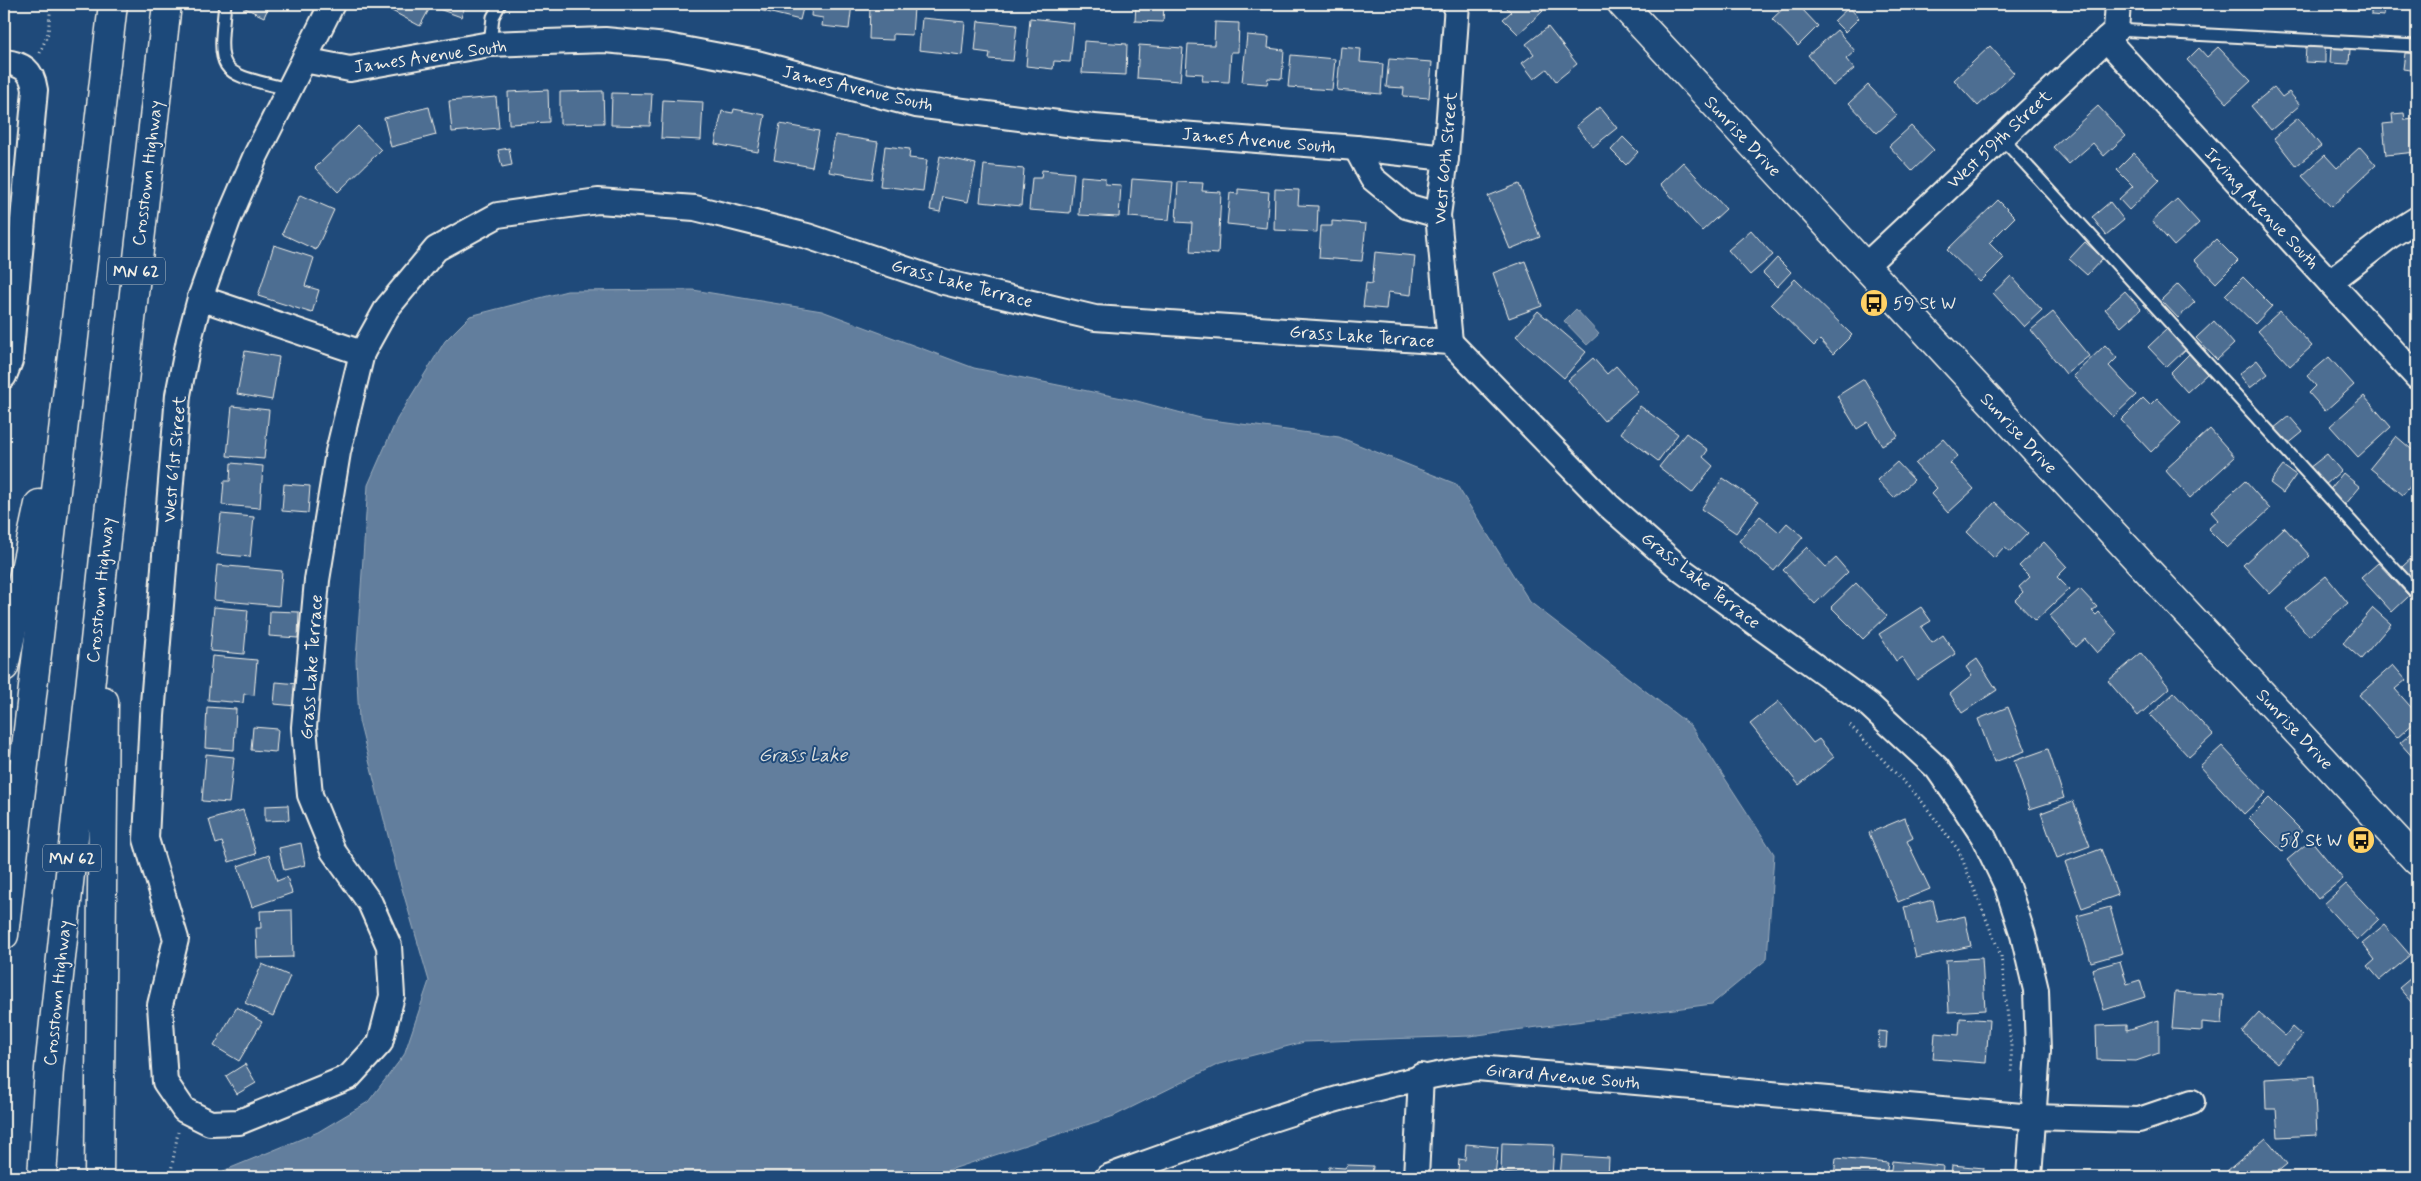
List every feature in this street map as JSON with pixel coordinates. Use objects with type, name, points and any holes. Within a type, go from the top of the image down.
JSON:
[{"type":"main road","name":"MN 62","points":[[4,935],[113,4]]},
{"type":"main road","name":"Crosstown Highway","points":[[42,1177],[49,1069],[106,539],[167,4]]},
{"type":"main road","name":"Sunrise Drive","points":[[1622,4],[1864,267],[2415,853]]},
{"type":"main road","points":[[4,667],[74,344]]},
{"type":"main road","points":[[99,1177],[106,539]]},
{"type":"street","name":"West 61st Street","points":[[176,939],[146,839],[152,716],[178,395],[200,298],[228,220],[256,154],[332,4]]},
{"type":"street","name":"West 60th Street","points":[[1450,342],[1438,214],[1446,158],[1457,4]]},
{"type":"street","points":[[2111,34],[2118,4]]},
{"type":"street","name":"West 59th Street","points":[[1864,267],[2111,34]]},
{"type":"street","name":"Irving Avenue South","points":[[2111,34],[2330,282],[2417,377]]},
{"type":"street","name":"James Avenue South","points":[[304,60],[350,69],[490,44],[605,40],[667,46],[757,63],[916,105],[1082,126],[1356,148],[1446,158]]},
{"type":"street","points":[[4,62],[20,64],[28,69],[34,79],[35,90],[10,361],[4,376]]},
{"type":"street","points":[[1356,148],[1372,178],[1406,206],[1438,214]]},
{"type":"street","name":"Grass Lake Terrace","points":[[176,939],[160,1005],[165,1082],[184,1110],[210,1123],[239,1122],[349,1076],[380,1043],[392,996],[389,946],[370,903],[334,851],[310,795],[304,727],[317,580],[338,452],[362,353],[387,308],[436,249],[498,215],[598,201],[695,208],[806,236],[944,282],[1096,318],[1450,342],[1602,499],[1682,571],[1868,704],[1937,768],[1983,836],[2007,886],[2023,935],[2036,990],[2038,1051],[2033,1117]]},
{"type":"street","points":[[2330,282],[2390,236],[2417,220]]},
{"type":"street","points":[[200,298],[362,353]]},
{"type":"street","name":"Girard Avenue South","points":[[1108,1177],[1254,1124],[1421,1076],[1477,1068],[2033,1117],[2139,1120],[2192,1102]]},
{"type":"street","points":[[1416,1177],[1421,1076]]},
{"type":"street","points":[[2029,1177],[2033,1117]]},
{"type":"lane","points":[[225,4],[220,46],[226,68],[239,77],[288,90]]},
{"type":"lane","points":[[490,44],[493,17],[500,4]]},
{"type":"lane","points":[[2111,34],[2417,46]]},
{"type":"lane","points":[[2002,137],[2417,594]]},
{"type":"path","points":[[28,69],[43,49],[48,33],[51,4]]},
{"type":"path","points":[[4,376],[4,442]]},
{"type":"path","points":[[1850,725],[1920,798],[1959,851],[2001,956],[2011,1045],[2012,1081]]},
{"type":"path","points":[[170,1177],[174,1145],[184,1110]]},
{"type":"water","name":"Grass Lake","points":[[693,290],[822,311],[974,368],[1137,401],[1204,419],[1339,437],[1456,484],[1530,602],[1691,726],[1774,854],[1767,959],[1712,1004],[1470,1036],[1304,1042],[1219,1064],[1114,1116],[928,1177],[214,1177],[216,1174],[318,1132],[368,1102],[404,1055],[429,981],[398,875],[359,721],[356,660],[368,485],[397,419],[445,341],[470,316],[567,291]]},
{"type":"water","points":[[1576,309],[1599,334],[1587,345],[1564,321]]},
{"type":"building","points":[[244,4],[270,4],[264,17],[243,7]]},
{"type":"building","points":[[396,4],[432,4],[420,26],[392,11]]},
{"type":"building","points":[[437,4],[466,4],[461,17],[436,8]]},
{"type":"building","points":[[760,4],[804,4],[800,20],[759,10]]},
{"type":"building","points":[[812,4],[852,4],[849,29],[822,26],[823,18],[811,16]]},
{"type":"building","points":[[1136,4],[1164,4],[1163,22],[1135,21]]},
{"type":"building","points":[[1503,4],[1535,4],[1543,11],[1518,34],[1503,19],[1511,12]]},
{"type":"building","points":[[1788,4],[1807,4],[1802,9],[1818,26],[1798,46],[1772,19]]},
{"type":"building","points":[[2252,4],[2272,4],[2271,9],[2252,8]]},
{"type":"building","points":[[2371,4],[2385,4],[2384,16],[2371,15]]},
{"type":"building","points":[[870,6],[914,8],[912,35],[893,34],[893,40],[869,39]]},
{"type":"building","points":[[1849,7],[1859,18],[1845,32],[1834,21]]},
{"type":"building","points":[[922,18],[965,22],[962,55],[919,50]]},
{"type":"building","points":[[1030,18],[1074,23],[1070,62],[1054,61],[1053,69],[1026,66]]},
{"type":"building","points":[[978,21],[1017,25],[1013,61],[989,59],[990,53],[975,51]]},
{"type":"building","points":[[1215,22],[1239,23],[1238,52],[1231,52],[1229,82],[1202,81],[1203,74],[1186,73],[1188,44],[1214,45]]},
{"type":"building","points":[[1548,27],[1577,64],[1556,81],[1547,69],[1534,79],[1522,63],[1534,54],[1526,44]]},
{"type":"building","points":[[1837,30],[1855,51],[1846,59],[1854,69],[1833,86],[1808,55]]},
{"type":"building","points":[[1247,35],[1269,37],[1268,48],[1284,50],[1282,79],[1268,78],[1267,84],[1242,82]]},
{"type":"building","points":[[1084,41],[1127,44],[1126,75],[1082,73]]},
{"type":"building","points":[[1139,45],[1183,48],[1180,81],[1137,78]]},
{"type":"building","points":[[1990,46],[2014,73],[1978,106],[1954,80]]},
{"type":"building","points":[[1341,47],[1361,49],[1360,62],[1383,64],[1381,94],[1337,90]]},
{"type":"building","points":[[2218,47],[2251,81],[2227,103],[2187,60],[2199,48],[2207,57]]},
{"type":"building","points":[[2306,47],[2325,47],[2325,63],[2305,62]]},
{"type":"building","points":[[2331,48],[2350,49],[2349,64],[2330,63]]},
{"type":"building","points":[[2405,53],[2417,54],[2417,71],[2403,69]]},
{"type":"building","points":[[1291,55],[1335,59],[1332,90],[1288,87]]},
{"type":"building","points":[[1389,59],[1432,62],[1429,98],[1403,96],[1404,88],[1386,87]]},
{"type":"building","points":[[1868,85],[1897,115],[1877,133],[1849,103]]},
{"type":"building","points":[[2274,87],[2282,97],[2289,92],[2300,105],[2271,130],[2251,106]]},
{"type":"building","points":[[548,90],[549,122],[509,124],[508,92]]},
{"type":"building","points":[[603,91],[604,123],[560,124],[560,92]]},
{"type":"building","points":[[612,93],[652,94],[650,126],[611,125]]},
{"type":"building","points":[[496,97],[499,128],[452,132],[449,101]]},
{"type":"building","points":[[663,100],[703,102],[701,140],[661,138]]},
{"type":"building","points":[[2098,106],[2126,136],[2104,156],[2093,143],[2069,164],[2053,147]]},
{"type":"building","points":[[429,107],[436,135],[391,147],[384,118]]},
{"type":"building","points":[[1600,107],[1617,128],[1593,147],[1576,126]]},
{"type":"building","points":[[734,109],[765,115],[758,152],[715,144],[722,111],[733,113]]},
{"type":"building","points":[[2404,113],[2405,120],[2417,119],[2417,152],[2386,155],[2383,124],[2393,123],[2392,114]]},
{"type":"building","points":[[2298,118],[2321,146],[2296,166],[2274,138]]},
{"type":"building","points":[[780,124],[819,131],[812,167],[774,160]]},
{"type":"building","points":[[358,126],[381,150],[338,192],[315,168]]},
{"type":"building","points":[[1911,126],[1934,150],[1912,171],[1889,146]]},
{"type":"building","points":[[835,135],[878,142],[872,179],[829,172]]},
{"type":"building","points":[[1623,137],[1638,152],[1626,165],[1611,150]]},
{"type":"building","points":[[885,146],[910,149],[909,158],[927,160],[923,191],[880,186]]},
{"type":"building","points":[[2360,147],[2376,165],[2331,207],[2302,176],[2325,155],[2337,168]]},
{"type":"building","points":[[509,148],[512,165],[502,167],[498,150]]},
{"type":"building","points":[[2134,153],[2160,180],[2129,210],[2119,199],[2133,186],[2117,170]]},
{"type":"building","points":[[940,156],[976,164],[968,202],[943,197],[940,212],[930,210]]},
{"type":"building","points":[[1683,162],[1726,209],[1702,231],[1660,184]]},
{"type":"building","points":[[984,165],[1024,169],[1021,206],[980,202]]},
{"type":"building","points":[[1042,170],[1074,173],[1070,213],[1029,210],[1032,178],[1041,178]]},
{"type":"building","points":[[1081,176],[1105,178],[1105,184],[1121,185],[1119,217],[1079,215]]},
{"type":"building","points":[[1132,179],[1173,182],[1169,220],[1129,217]]},
{"type":"building","points":[[1178,182],[1203,183],[1202,191],[1221,192],[1218,254],[1190,252],[1192,223],[1176,222]]},
{"type":"building","points":[[1519,184],[1540,237],[1510,249],[1488,196]]},
{"type":"building","points":[[1238,189],[1269,192],[1266,228],[1227,224],[1230,193],[1238,194]]},
{"type":"building","points":[[1275,189],[1299,190],[1298,205],[1318,206],[1317,232],[1274,230]]},
{"type":"building","points":[[300,195],[334,210],[316,250],[282,234]]},
{"type":"building","points":[[2177,199],[2199,223],[2174,246],[2152,221]]},
{"type":"building","points":[[1998,200],[2015,217],[1989,243],[2004,258],[1980,282],[1947,250]]},
{"type":"building","points":[[2110,202],[2124,220],[2106,235],[2092,217]]},
{"type":"building","points":[[1332,221],[1366,224],[1362,261],[1319,258],[1321,226],[1332,226]]},
{"type":"building","points":[[1751,230],[1773,255],[1750,275],[1728,250]]},
{"type":"building","points":[[2216,239],[2238,261],[2216,283],[2194,260]]},
{"type":"building","points":[[2085,242],[2103,258],[2087,275],[2069,259]]},
{"type":"building","points":[[274,245],[314,258],[305,286],[319,290],[312,313],[258,296]]},
{"type":"building","points":[[1375,252],[1415,256],[1411,295],[1388,292],[1386,309],[1363,307],[1366,283],[1372,284]]},
{"type":"building","points":[[1777,258],[1791,272],[1777,287],[1763,273]]},
{"type":"building","points":[[1525,261],[1542,306],[1509,318],[1493,273]]},
{"type":"building","points":[[2011,276],[2042,310],[2024,327],[1993,293]]},
{"type":"building","points":[[2243,277],[2272,306],[2255,324],[2225,295]]},
{"type":"building","points":[[1795,279],[1852,335],[1833,354],[1820,340],[1814,346],[1771,304]]},
{"type":"building","points":[[2178,284],[2195,302],[2178,318],[2161,300]]},
{"type":"building","points":[[2125,291],[2141,309],[2121,327],[2105,309]]},
{"type":"building","points":[[1538,311],[1586,352],[1564,378],[1516,336]]},
{"type":"building","points":[[2280,311],[2312,346],[2290,366],[2258,331]]},
{"type":"building","points":[[2053,312],[2089,356],[2066,374],[2031,330]]},
{"type":"building","points":[[2214,321],[2234,344],[2217,360],[2196,338]]},
{"type":"building","points":[[2168,328],[2187,348],[2167,367],[2148,347]]},
{"type":"building","points":[[2105,345],[2117,358],[2109,366],[2136,395],[2113,417],[2073,376]]},
{"type":"building","points":[[245,351],[279,357],[272,400],[237,394]]},
{"type":"building","points":[[2189,354],[2207,374],[2187,392],[2170,373]]},
{"type":"building","points":[[2329,357],[2354,385],[2325,411],[2309,393],[2316,386],[2307,376]]},
{"type":"building","points":[[1593,358],[1607,374],[1616,366],[1638,391],[1604,421],[1568,380]]},
{"type":"building","points":[[2257,360],[2268,374],[2250,388],[2239,374]]},
{"type":"building","points":[[1864,379],[1898,436],[1882,445],[1868,422],[1857,429],[1837,396]]},
{"type":"building","points":[[2364,396],[2391,427],[2358,457],[2330,426]]},
{"type":"building","points":[[2143,398],[2150,405],[2157,398],[2181,423],[2151,452],[2121,420]]},
{"type":"building","points":[[232,406],[269,410],[264,459],[227,456]]},
{"type":"building","points":[[1640,406],[1678,434],[1658,461],[1621,433]]},
{"type":"building","points":[[2289,416],[2303,432],[2287,445],[2273,429]]},
{"type":"building","points":[[2210,429],[2235,457],[2190,498],[2165,470]]},
{"type":"building","points":[[1686,433],[1708,450],[1703,457],[1713,466],[1692,493],[1659,467]]},
{"type":"building","points":[[2396,436],[2417,454],[2417,478],[2403,495],[2370,468]]},
{"type":"building","points":[[1943,439],[1958,456],[1950,463],[1974,489],[1948,513],[1931,494],[1937,488],[1915,464]]},
{"type":"building","points":[[2327,454],[2341,471],[2324,486],[2309,468]]},
{"type":"building","points":[[1897,462],[1914,480],[1894,498],[1877,480]]},
{"type":"building","points":[[231,463],[263,466],[260,508],[222,505],[224,481],[230,481]]},
{"type":"building","points":[[2283,466],[2296,475],[2283,493],[2270,483]]},
{"type":"building","points":[[2343,473],[2360,487],[2345,505],[2328,492]]},
{"type":"building","points":[[1723,478],[1758,502],[1736,533],[1701,509]]},
{"type":"building","points":[[2245,481],[2270,509],[2227,548],[2208,529],[2218,520],[2211,512]]},
{"type":"building","points":[[284,484],[310,486],[308,513],[282,511]]},
{"type":"building","points":[[1995,502],[2028,533],[2010,552],[2004,547],[1994,558],[1967,532]]},
{"type":"building","points":[[221,514],[254,517],[250,557],[217,554]]},
{"type":"building","points":[[1760,516],[1779,532],[1787,523],[1803,537],[1774,571],[1739,541]]},
{"type":"building","points":[[2284,527],[2310,556],[2270,594],[2243,565]]},
{"type":"building","points":[[2044,542],[2067,567],[2057,577],[2069,589],[2035,621],[2015,600],[2023,592],[2019,587],[2030,577],[2019,566]]},
{"type":"building","points":[[1807,547],[1826,567],[1836,558],[1848,572],[1815,604],[1783,570]]},
{"type":"building","points":[[2417,553],[2417,584],[2402,567]]},
{"type":"building","points":[[2378,563],[2409,596],[2392,612],[2361,578]]},
{"type":"building","points":[[217,565],[282,571],[279,606],[214,600]]},
{"type":"building","points":[[2326,576],[2348,603],[2309,636],[2286,609]]},
{"type":"building","points":[[1856,583],[1887,616],[1863,639],[1831,607]]},
{"type":"building","points":[[2080,589],[2097,607],[2092,611],[2096,615],[2099,612],[2118,634],[2097,653],[2085,639],[2076,647],[2050,616]]},
{"type":"building","points":[[214,607],[248,610],[244,654],[210,651]]},
{"type":"building","points":[[1921,607],[1931,621],[1921,627],[1932,643],[1943,635],[1956,654],[1917,680],[1902,657],[1896,661],[1879,634]]},
{"type":"building","points":[[2373,608],[2391,624],[2361,659],[2343,643]]},
{"type":"building","points":[[270,611],[299,612],[298,638],[269,636]]},
{"type":"building","points":[[2141,653],[2170,688],[2138,716],[2108,681]]},
{"type":"building","points":[[212,656],[257,660],[254,695],[244,694],[243,703],[208,700]]},
{"type":"building","points":[[1977,659],[1997,690],[1962,713],[1950,694],[1972,676],[1966,667]]},
{"type":"building","points":[[2393,665],[2406,680],[2395,689],[2417,714],[2417,720],[2397,738],[2359,695]]},
{"type":"building","points":[[276,682],[298,684],[296,706],[274,704]]},
{"type":"building","points":[[2174,693],[2213,735],[2189,757],[2150,715]]},
{"type":"building","points":[[1779,701],[1813,743],[1819,739],[1834,757],[1799,785],[1750,724]]},
{"type":"building","points":[[207,707],[236,709],[234,750],[205,748]]},
{"type":"building","points":[[2008,707],[2025,751],[1994,762],[1978,719]]},
{"type":"building","points":[[253,727],[278,729],[276,752],[251,750]]},
{"type":"building","points":[[2417,728],[2417,762],[2400,743]]},
{"type":"building","points":[[2222,746],[2266,793],[2244,814],[2200,766]]},
{"type":"building","points":[[2048,749],[2064,798],[2030,809],[2014,761]]},
{"type":"building","points":[[206,754],[234,757],[229,803],[202,801]]},
{"type":"building","points":[[2269,798],[2302,831],[2282,851],[2249,818]]},
{"type":"building","points":[[2073,801],[2090,846],[2057,858],[2041,813]]},
{"type":"building","points":[[288,805],[289,820],[265,821],[265,806]]},
{"type":"building","points":[[243,810],[256,854],[229,862],[222,842],[216,844],[209,820]]},
{"type":"building","points":[[1905,818],[1913,838],[1907,841],[1930,889],[1898,902],[1869,833]]},
{"type":"building","points":[[2311,840],[2343,879],[2318,899],[2287,860]]},
{"type":"building","points":[[301,843],[305,865],[284,870],[279,848]]},
{"type":"building","points":[[2101,849],[2118,895],[2082,908],[2065,862]]},
{"type":"building","points":[[269,855],[277,881],[287,877],[292,893],[252,907],[238,866]]},
{"type":"building","points":[[2346,884],[2379,919],[2357,940],[2324,904]]},
{"type":"building","points":[[1933,900],[1938,922],[1965,916],[1971,946],[1916,958],[1904,907]]},
{"type":"building","points":[[2110,907],[2123,953],[2091,962],[2077,916]]},
{"type":"building","points":[[292,910],[293,957],[257,958],[256,928],[261,928],[260,911]]},
{"type":"building","points":[[2384,925],[2410,955],[2380,980],[2368,966],[2375,960],[2362,943]]},
{"type":"building","points":[[1982,958],[1985,1010],[1949,1012],[1946,960]]},
{"type":"building","points":[[2120,961],[2127,984],[2140,980],[2145,997],[2104,1010],[2092,969]]},
{"type":"building","points":[[262,964],[290,976],[273,1016],[245,1003]]},
{"type":"building","points":[[2417,973],[2417,1009],[2399,988]]},
{"type":"building","points":[[2175,992],[2224,995],[2222,1024],[2202,1022],[2202,1031],[2172,1029]]},
{"type":"building","points":[[237,1007],[262,1022],[239,1061],[214,1046]]},
{"type":"building","points":[[2259,1013],[2285,1036],[2292,1027],[2302,1036],[2278,1063],[2242,1032]]},
{"type":"building","points":[[1960,1018],[1989,1020],[1986,1063],[1933,1059],[1935,1033],[1959,1035]]},
{"type":"building","points":[[2159,1020],[2159,1053],[2136,1061],[2097,1060],[2096,1026],[2127,1025],[2127,1030]]},
{"type":"building","points":[[1879,1031],[1887,1032],[1886,1048],[1878,1047]]},
{"type":"building","points":[[245,1064],[256,1083],[237,1094],[226,1076]]},
{"type":"building","points":[[2314,1076],[2317,1135],[2278,1137],[2276,1109],[2266,1109],[2265,1079]]},
{"type":"building","points":[[2266,1138],[2287,1164],[2271,1177],[2232,1177],[2227,1171]]},
{"type":"building","points":[[1502,1143],[1554,1145],[1552,1177],[1501,1173]]},
{"type":"building","points":[[1466,1144],[1498,1147],[1495,1177],[1463,1177],[1464,1173],[1458,1172],[1459,1159],[1465,1160]]},
{"type":"building","points":[[1562,1155],[1609,1158],[1608,1177],[1560,1177]]},
{"type":"building","points":[[1836,1158],[1888,1163],[1886,1177],[1834,1177]]},
{"type":"building","points":[[1892,1161],[1943,1166],[1942,1177],[1890,1177]]},
{"type":"building","points":[[1347,1165],[1373,1166],[1372,1177],[1328,1177],[1329,1167],[1345,1168]]},
{"type":"building","points":[[1952,1165],[1984,1168],[1983,1177],[1951,1177]]},
{"type":"building","points":[[1312,1171],[1313,1177],[1280,1177]]},
{"type":"place","name":"59 St W","points":[[1874,303]]},
{"type":"place","name":"58 St W","points":[[2361,840]]}]
